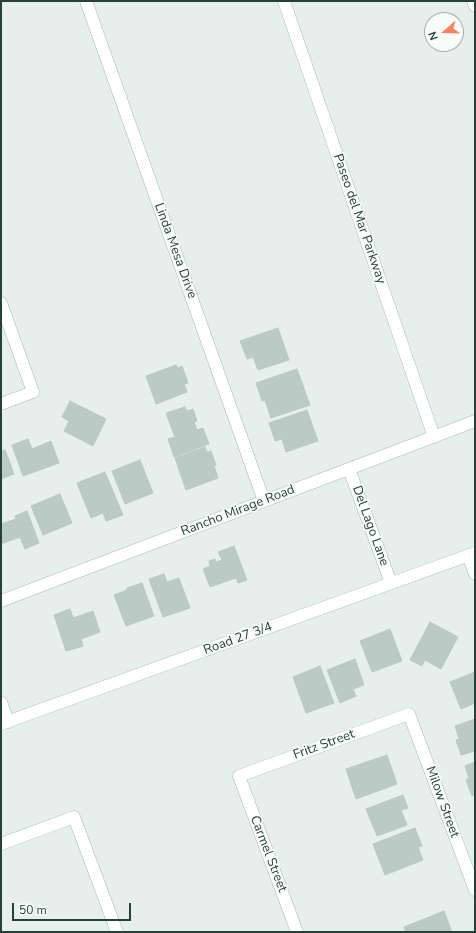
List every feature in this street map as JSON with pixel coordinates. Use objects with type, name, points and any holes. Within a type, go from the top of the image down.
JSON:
[{"type":"street","name":"Linda Mesa Drive","points":[[86,1],[264,501]]},
{"type":"street","name":"Paseo del Mar Parkway","points":[[284,1],[434,437]]},
{"type":"street","points":[[473,1],[475,6]]},
{"type":"street","points":[[1,303],[34,392],[1,404]]},
{"type":"street","name":"Rancho Mirage Road","points":[[1,601],[475,421]]},
{"type":"street","name":"Del Lago Lane","points":[[349,469],[391,583]]},
{"type":"street","points":[[472,554],[475,574]]},
{"type":"street","name":"Road 27 3/4","points":[[5,723],[472,554]]},
{"type":"street","points":[[1,702],[5,723]]},
{"type":"street","name":"Fritz Street","points":[[238,776],[409,714]]},
{"type":"street","name":"Milow Street","points":[[409,714],[475,890]]},
{"type":"street","name":"Carmel Street","points":[[238,776],[297,932]]},
{"type":"street","points":[[1,844],[74,817],[117,932]]},
{"type":"building","points":[[278,328],[289,360],[258,370],[253,357],[247,359],[240,341]]},
{"type":"building","points":[[176,365],[178,368],[182,366],[188,383],[184,384],[187,392],[156,404],[146,376]]},
{"type":"building","points":[[297,369],[310,405],[271,418],[265,400],[262,401],[256,383]]},
{"type":"building","points":[[70,401],[106,419],[93,446],[64,431],[69,421],[62,417]]},
{"type":"building","points":[[185,407],[187,411],[193,409],[197,421],[194,422],[197,430],[203,428],[209,444],[174,457],[168,439],[175,437],[166,413]]},
{"type":"building","points":[[307,410],[318,441],[286,452],[282,439],[275,441],[269,423]]},
{"type":"building","points":[[28,439],[32,449],[51,441],[59,463],[23,476],[12,445]]},
{"type":"building","points":[[205,447],[207,452],[211,451],[216,465],[214,466],[218,478],[186,490],[175,458]]},
{"type":"building","points":[[5,450],[14,474],[1,479],[1,451]]},
{"type":"building","points":[[140,460],[153,493],[125,504],[112,471]]},
{"type":"building","points":[[105,472],[123,515],[106,521],[103,513],[91,518],[77,483]]},
{"type":"building","points":[[60,494],[72,523],[43,535],[31,506]]},
{"type":"building","points":[[27,511],[39,543],[25,549],[20,537],[1,544],[1,524],[16,519],[15,516]]},
{"type":"building","points":[[234,546],[247,580],[238,583],[236,578],[210,587],[203,569],[210,566],[209,561],[215,559],[216,562],[222,560],[218,552]]},
{"type":"building","points":[[164,574],[167,582],[179,578],[190,608],[163,617],[149,579]]},
{"type":"building","points":[[142,583],[154,616],[126,626],[114,595],[127,590],[127,588]]},
{"type":"building","points":[[70,609],[73,618],[93,611],[100,632],[81,639],[83,646],[66,651],[54,615]]},
{"type":"building","points":[[430,622],[458,637],[441,669],[425,660],[422,666],[410,660]]},
{"type":"building","points":[[390,629],[402,661],[372,672],[360,641]]},
{"type":"building","points":[[355,659],[364,685],[353,689],[356,696],[340,703],[327,670]]},
{"type":"building","points":[[320,666],[334,703],[306,713],[293,677]]},
{"type":"building","points":[[475,672],[475,703],[461,709],[450,682]]},
{"type":"building","points":[[475,719],[475,751],[461,755],[456,740],[459,739],[455,726]]},
{"type":"building","points":[[387,755],[397,784],[356,799],[346,769]]},
{"type":"building","points":[[475,762],[475,795],[472,796],[466,780],[469,778],[465,766]]},
{"type":"building","points":[[403,795],[408,808],[401,810],[407,825],[377,836],[366,809]]},
{"type":"building","points":[[415,828],[422,846],[418,847],[423,860],[385,875],[373,844]]},
{"type":"building","points":[[444,911],[452,932],[406,932],[404,927]]}]
